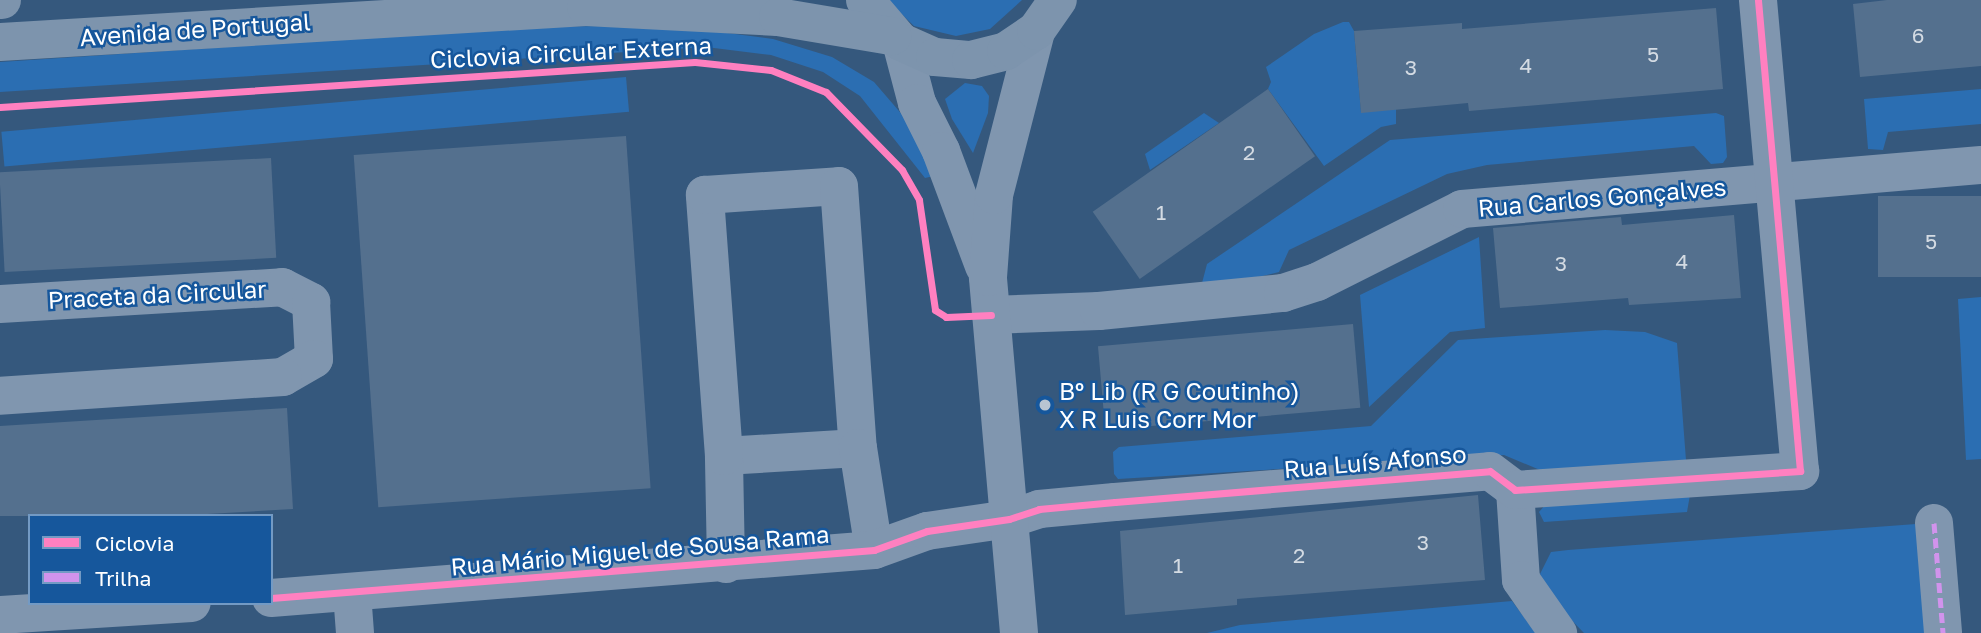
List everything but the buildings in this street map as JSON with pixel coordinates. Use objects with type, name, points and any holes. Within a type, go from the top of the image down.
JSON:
[{"type":"main road","points":[[865,0],[897,39],[934,57],[971,60],[1006,51],[1057,11]]},
{"type":"main road","name":"Avenida de Portugal","points":[[0,42],[586,7],[778,17],[897,39]]},
{"type":"street","points":[[1558,633],[1521,580],[1515,490],[1800,471],[1758,0]]},
{"type":"street","points":[[1019,633],[988,278],[994,195],[1057,11]]},
{"type":"street","points":[[897,39],[917,103],[941,151],[988,278]]},
{"type":"street","name":"Rua Carlos Gonçalves","points":[[991,315],[1099,311],[1283,293],[1317,282],[1462,209],[1981,165]]},
{"type":"street","points":[[726,564],[724,456],[705,195],[839,186],[859,448],[874,550]]},
{"type":"street","name":"Praceta da Circular","points":[[0,304],[282,287],[311,302],[314,359],[283,377],[0,396]]},
{"type":"street","points":[[724,456],[859,448]]},
{"type":"street","name":"Rua Luís Afonso","points":[[1009,519],[1040,509],[1490,471],[1515,490]]},
{"type":"street","name":"Rua Mário Miguel de Sousa Rama","points":[[273,598],[726,564],[874,550],[927,531],[1009,519]]},
{"type":"street","points":[[1934,523],[1943,633]]},
{"type":"street","points":[[352,593],[355,633]]},
{"type":"street","points":[[0,615],[160,605]]},
{"type":"shaded area","points":[[887,0],[1022,0],[990,29],[956,36],[914,26]]},
{"type":"shaded area","points":[[1349,22],[1354,31],[1361,112],[1396,109],[1396,124],[1381,127],[1324,166],[1268,89],[1271,82],[1266,67],[1314,34]]},
{"type":"shaded area","points":[[605,26],[704,30],[773,39],[832,57],[874,82],[905,118],[934,176],[925,178],[860,96],[823,72],[771,55],[706,47],[0,92],[0,62],[525,27]]},
{"type":"shaded area","points":[[626,77],[629,112],[4,167],[1,132]]},
{"type":"shaded area","points":[[965,83],[982,86],[989,96],[988,113],[973,153],[952,119],[945,99]]},
{"type":"shaded area","points":[[1981,89],[1981,124],[1888,132],[1883,150],[1868,149],[1864,99]]},
{"type":"shaded area","points":[[1204,113],[1219,123],[1150,170],[1145,154]]},
{"type":"shaded area","points":[[1716,113],[1724,116],[1727,157],[1723,163],[1711,164],[1694,146],[1487,165],[1447,174],[1289,250],[1279,272],[1237,282],[1202,283],[1207,264],[1390,140]]},
{"type":"shaded area","points":[[1479,237],[1485,328],[1450,332],[1369,407],[1360,295]]},
{"type":"shaded area","points":[[1981,297],[1981,459],[1966,460],[1958,299]]},
{"type":"shaded area","points":[[1605,330],[1645,332],[1677,343],[1686,460],[1540,470],[1504,455],[1118,479],[1114,474],[1113,452],[1119,447],[1371,426],[1458,340]]},
{"type":"shaded area","points":[[1690,495],[1687,512],[1544,522],[1539,512],[1546,504]]},
{"type":"shaded area","points":[[1916,524],[1926,633],[1584,633],[1550,598],[1540,574],[1551,552]]},
{"type":"shaded area","points":[[1512,601],[1536,633],[1207,633],[1240,625]]},
{"type":"marked path","points":[[1934,523],[1943,633]]},
{"type":"cycle path","points":[[273,598],[874,550],[927,531],[1009,519],[1039,509],[1115,502],[1490,471],[1515,490],[1800,471],[1758,0]]},
{"type":"cycle path","name":"Ciclovia Circular Externa","points":[[0,107],[695,62],[771,70],[826,92],[902,170],[919,200],[935,310],[946,317],[991,315]]},
{"type":"place","name":"Bº Lib (R G Coutinho) X R Luis Corr Mor","points":[[1045,405]]}]
